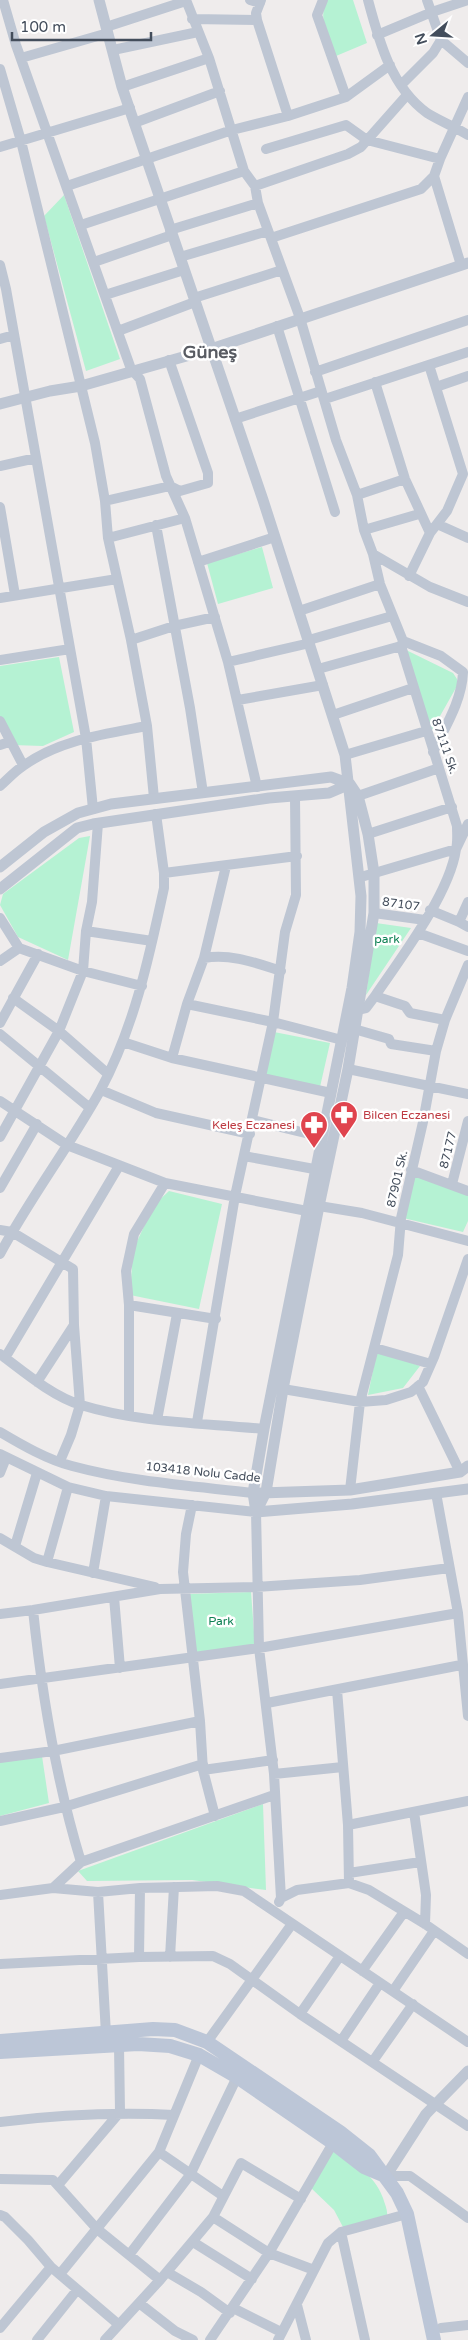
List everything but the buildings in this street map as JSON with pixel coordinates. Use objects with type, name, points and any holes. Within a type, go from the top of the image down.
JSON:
[{"type":"main road","points":[[0,2041],[153,2029],[175,2030],[207,2042],[340,2132],[368,2154],[386,2176],[407,2214],[434,2340]]},
{"type":"main road","points":[[0,2052],[119,2046],[170,2046],[199,2055],[237,2077],[334,2143],[364,2167],[386,2176]]},
{"type":"main road","points":[[414,2241],[432,2292],[442,2334]]},
{"type":"street","points":[[3,0],[4,11],[131,369],[140,379],[170,486],[185,518],[228,662],[257,787]]},
{"type":"street","points":[[99,0],[122,87],[275,537],[345,755],[350,784],[349,803],[361,877],[360,932],[342,1040],[314,1169],[253,1493],[256,1512],[256,1586],[259,1648],[273,1760],[281,1898],[274,1911]]},
{"type":"street","points":[[323,0],[317,14],[346,97]]},
{"type":"street","points":[[368,0],[377,35],[406,95],[428,114],[468,134]]},
{"type":"street","points":[[427,0],[441,40],[468,63]]},
{"type":"street","points":[[377,35],[432,12],[468,0]]},
{"type":"street","points":[[257,1],[257,20],[288,116]]},
{"type":"street","points":[[21,58],[189,6],[257,20]]},
{"type":"street","points":[[189,6],[209,58],[244,171],[255,186],[348,154],[361,147],[406,95]]},
{"type":"street","points":[[113,50],[198,32]]},
{"type":"street","points":[[401,85],[433,53],[441,40]]},
{"type":"street","points":[[122,87],[209,58]]},
{"type":"street","points":[[67,186],[232,130],[288,116],[346,97],[390,65]]},
{"type":"street","points":[[0,69],[21,141],[95,443],[105,501],[108,538],[132,640],[147,726],[154,798]]},
{"type":"street","points":[[134,123],[220,91]]},
{"type":"street","points":[[180,257],[269,235],[421,189],[434,176],[468,97]]},
{"type":"street","points":[[0,147],[49,134],[130,108]]},
{"type":"street","points":[[266,149],[346,125],[368,140],[440,159]]},
{"type":"street","points":[[81,225],[244,171]]},
{"type":"street","points":[[0,404],[80,386],[131,369],[211,348],[464,264],[434,176]]},
{"type":"street","name":"87111 Sk.","points":[[255,186],[258,203],[300,318],[336,440],[356,495],[380,584],[402,643],[426,732],[457,826],[456,849],[451,870],[418,933],[376,996],[366,1008],[357,1010]]},
{"type":"street","points":[[94,262],[171,232],[258,203]]},
{"type":"street","points":[[0,265],[86,738],[93,809]]},
{"type":"street","points":[[105,295],[184,270]]},
{"type":"street","points":[[118,331],[195,300],[282,270]]},
{"type":"street","points":[[315,372],[468,320]]},
{"type":"street","points":[[277,326],[335,512]]},
{"type":"street","points":[[0,339],[14,335]]},
{"type":"street","points":[[235,418],[299,399],[375,382],[468,352]]},
{"type":"street","points":[[105,501],[170,486],[180,491],[208,482],[208,473],[169,360]]},
{"type":"street","points":[[409,576],[430,533],[447,511],[466,475],[429,365]]},
{"type":"street","points":[[436,387],[468,376]]},
{"type":"street","points":[[375,382],[405,479],[430,533]]},
{"type":"street","points":[[0,466],[36,458]]},
{"type":"street","points":[[356,495],[405,479]]},
{"type":"street","points":[[0,507],[15,595]]},
{"type":"street","points":[[364,530],[420,514]]},
{"type":"street","points":[[108,538],[185,518]]},
{"type":"street","points":[[437,524],[468,538]]},
{"type":"street","points":[[156,525],[164,557],[203,793]]},
{"type":"street","points":[[198,562],[275,537]]},
{"type":"street","points":[[373,554],[409,576],[468,602]]},
{"type":"street","points":[[0,598],[117,579]]},
{"type":"street","points":[[299,611],[380,584]]},
{"type":"street","points":[[228,662],[309,642],[392,616]]},
{"type":"street","points":[[132,640],[174,626],[215,617]]},
{"type":"street","points":[[318,669],[402,643],[440,656],[466,671],[457,701],[433,752]]},
{"type":"street","points":[[0,660],[70,648]]},
{"type":"street","points":[[238,700],[323,685]]},
{"type":"street","points":[[333,715],[413,688]]},
{"type":"street","points":[[0,721],[5,743],[24,765]]},
{"type":"street","points":[[0,786],[24,765],[50,751],[86,738],[147,726]]},
{"type":"street","points":[[345,755],[426,732]]},
{"type":"street","points":[[358,796],[439,768]]},
{"type":"street","points":[[1,863],[44,832],[78,813],[111,804],[331,777],[350,784],[358,796],[368,834],[374,873],[374,913],[348,1069],[283,1389],[266,1492],[256,1512]]},
{"type":"street","points":[[0,889],[77,828],[156,814],[329,794],[350,784]]},
{"type":"street","points":[[197,1422],[235,1196],[273,1022],[285,932],[296,895],[295,797]]},
{"type":"street","points":[[368,834],[452,807]]},
{"type":"street","points":[[0,1254],[90,1108],[123,1042],[142,986],[164,888],[164,873],[156,814]]},
{"type":"street","points":[[0,1137],[17,1111],[59,1031],[83,971],[86,930],[92,902],[98,823]]},
{"type":"street","points":[[361,877],[456,849],[468,824]]},
{"type":"street","points":[[164,873],[297,856]]},
{"type":"street","points":[[172,1058],[187,1004],[204,958],[226,866]]},
{"type":"street","points":[[430,910],[463,924],[468,902]]},
{"type":"street","name":"87107","points":[[374,913],[425,920]]},
{"type":"street","points":[[0,918],[19,948],[83,971],[142,986]]},
{"type":"street","points":[[86,930],[152,941]]},
{"type":"street","points":[[418,933],[468,951]]},
{"type":"street","points":[[0,961],[19,948]]},
{"type":"street","points":[[0,1023],[38,954]]},
{"type":"street","points":[[204,958],[212,956],[242,959],[281,971]]},
{"type":"street","name":"87901 Sk.","points":[[350,1490],[360,1402],[376,1348],[398,1255],[400,1225],[436,1051],[445,1020],[468,964]]},
{"type":"street","points":[[376,996],[405,1006],[410,1013],[445,1020]]},
{"type":"street","points":[[13,998],[59,1031],[108,1074]]},
{"type":"street","points":[[187,1004],[273,1022],[342,1040]]},
{"type":"street","points":[[354,1029],[389,1040],[391,1044],[436,1051]]},
{"type":"street","points":[[0,1034],[90,1108]]},
{"type":"street","points":[[123,1042],[172,1058],[331,1093]]},
{"type":"street","points":[[348,1069],[468,1094]]},
{"type":"street","points":[[100,1090],[156,1113],[250,1134]]},
{"type":"street","points":[[0,1101],[67,1145],[119,1166],[165,1182],[306,1211]]},
{"type":"street","points":[[252,1120],[322,1136]]},
{"type":"street","name":"87177","points":[[452,1184],[468,1121]]},
{"type":"street","points":[[0,1188],[36,1124]]},
{"type":"street","points":[[244,1156],[314,1169]]},
{"type":"street","points":[[119,1166],[64,1262],[3,1356],[37,1382],[80,1405],[157,1420],[264,1429]]},
{"type":"street","points":[[411,1170],[468,1191]]},
{"type":"street","points":[[129,1415],[129,1305],[126,1271],[134,1234],[165,1182]]},
{"type":"street","points":[[319,1206],[362,1213],[400,1225],[468,1241]]},
{"type":"street","points":[[0,1230],[12,1232],[73,1269],[74,1325],[80,1405],[60,1461]]},
{"type":"street","points":[[283,1389],[360,1402],[386,1400],[411,1392],[423,1382],[431,1364],[468,1259]]},
{"type":"street","points":[[129,1305],[177,1314],[216,1318]]},
{"type":"street","points":[[157,1420],[177,1314]]},
{"type":"street","points":[[37,1382],[74,1325]]},
{"type":"street","points":[[376,1348],[431,1364]]},
{"type":"street","points":[[418,1386],[464,1469]]},
{"type":"street","name":"103418 Nolu Cadde","points":[[0,1432],[71,1466],[160,1482],[253,1493],[350,1490],[464,1469]]},
{"type":"street","points":[[0,1473],[3,1456],[68,1487],[106,1496],[256,1512],[352,1504],[468,1489]]},
{"type":"street","points":[[14,1546],[37,1473]]},
{"type":"street","points":[[47,1562],[68,1487]]},
{"type":"street","points":[[436,1494],[458,1613],[461,1665],[468,1716]]},
{"type":"street","points":[[93,1573],[106,1496]]},
{"type":"street","points":[[192,1505],[184,1553],[183,1572],[194,1658],[203,1767],[214,1816]]},
{"type":"street","points":[[0,1538],[34,1558],[160,1589]]},
{"type":"street","points":[[0,1614],[160,1589],[360,1580],[449,1568]]},
{"type":"street","points":[[114,1597],[120,1668]]},
{"type":"street","points":[[33,1610],[40,1678],[53,1751],[64,1807],[81,1862]]},
{"type":"street","points":[[0,1684],[259,1648],[458,1613]]},
{"type":"street","points":[[267,1703],[461,1665]]},
{"type":"street","points":[[337,1690],[348,1825],[349,1878]]},
{"type":"street","points":[[0,1758],[53,1751],[200,1721]]},
{"type":"street","points":[[0,1821],[64,1807],[203,1767],[273,1760]]},
{"type":"street","points":[[274,1774],[343,1767]]},
{"type":"street","points":[[53,1888],[81,1862],[274,1795]]},
{"type":"street","points":[[348,1825],[468,1801]]},
{"type":"street","points":[[414,1812],[426,1895],[426,1924]]},
{"type":"street","points":[[281,1898],[297,1890],[420,1862]]},
{"type":"street","points":[[349,1878],[426,1924],[468,1954]]},
{"type":"street","points":[[0,1895],[53,1888],[98,1892],[140,1888],[217,1886],[244,1891],[468,2042]]},
{"type":"street","points":[[170,1957],[174,1887]]},
{"type":"street","points":[[138,1957],[140,1888]]},
{"type":"street","points":[[98,1892],[106,2034]]},
{"type":"street","points":[[362,1970],[404,1912]]},
{"type":"street","points":[[207,2042],[292,1924]]},
{"type":"street","points":[[393,1991],[434,1931]]},
{"type":"street","points":[[0,1964],[138,1957],[213,1956],[230,1964],[300,2014],[468,2126]]},
{"type":"street","points":[[300,2014],[340,1956]]},
{"type":"street","points":[[341,2041],[380,1983]]},
{"type":"street","points":[[373,2061],[413,2004]]},
{"type":"street","points":[[58,2185],[120,2112],[119,2046]]},
{"type":"street","points":[[60,2274],[159,2152],[199,2055]]},
{"type":"street","points":[[386,2176],[426,2114],[468,2071]]},
{"type":"street","points":[[128,2255],[190,2175],[237,2077]]},
{"type":"street","points":[[0,2122],[120,2112],[174,2115]]},
{"type":"street","points":[[210,2340],[252,2279],[334,2143]]},
{"type":"street","points":[[159,2152],[223,2196]]},
{"type":"street","points":[[119,2340],[108,2336],[193,2242],[212,2217],[241,2163],[301,2200]]},
{"type":"street","points":[[386,2176],[410,2176],[468,2218]]},
{"type":"street","points":[[0,2179],[53,2180],[97,2230],[128,2255],[279,2336],[328,2243],[341,2232],[407,2214]]},
{"type":"street","points":[[0,2215],[28,2240],[51,2267],[118,2324]]},
{"type":"street","points":[[212,2217],[268,2253],[314,2270]]},
{"type":"street","points":[[341,2232],[365,2340]]},
{"type":"street","points":[[193,2242],[252,2279]]},
{"type":"street","points":[[0,2328],[51,2267]]},
{"type":"street","points":[[37,2340],[77,2290]]},
{"type":"street","points":[[139,2303],[175,2331],[193,2340]]},
{"type":"street","points":[[297,2305],[306,2340]]},
{"type":"street","points":[[442,2334],[468,2325]]},
{"type":"green space","points":[[327,0],[353,0],[367,43],[336,56],[325,28],[323,14]]},
{"type":"green space","points":[[64,195],[120,359],[86,371],[44,216]]},
{"type":"green space","points":[[262,547],[273,588],[218,604],[207,563]]},
{"type":"green space","points":[[404,649],[453,673],[457,679],[457,686],[431,732]]},
{"type":"green space","points":[[59,657],[74,732],[43,746],[12,745],[0,716],[0,666]]},
{"type":"green space","points":[[90,836],[68,960],[18,937],[0,905],[3,894],[79,838]]},
{"type":"green space","name":"park","points":[[376,923],[411,928],[366,995]]},
{"type":"green space","points":[[274,1032],[330,1043],[320,1087],[265,1075]]},
{"type":"green space","points":[[412,1174],[468,1194],[468,1221],[463,1232],[403,1218]]},
{"type":"green space","points":[[169,1191],[222,1204],[199,1309],[130,1295],[133,1250],[154,1205]]},
{"type":"green space","points":[[377,1350],[420,1366],[403,1388],[368,1395]]},
{"type":"green space","name":"Park","points":[[251,1592],[255,1645],[196,1653],[187,1594]]},
{"type":"green space","points":[[42,1756],[49,1803],[0,1816],[0,1762]]},
{"type":"green space","points":[[263,1804],[266,1890],[192,1880],[87,1881],[78,1871]]},
{"type":"green space","points":[[332,2151],[369,2175],[383,2198],[387,2217],[343,2227],[334,2210],[310,2187]]},
{"type":"place","name":"Bilcen Eczanesi","points":[[344,1139]]},
{"type":"place","name":"Keleş Eczanesi","points":[[314,1149]]},
{"type":"district","name":"Güneş","points":[[210,352]]}]
